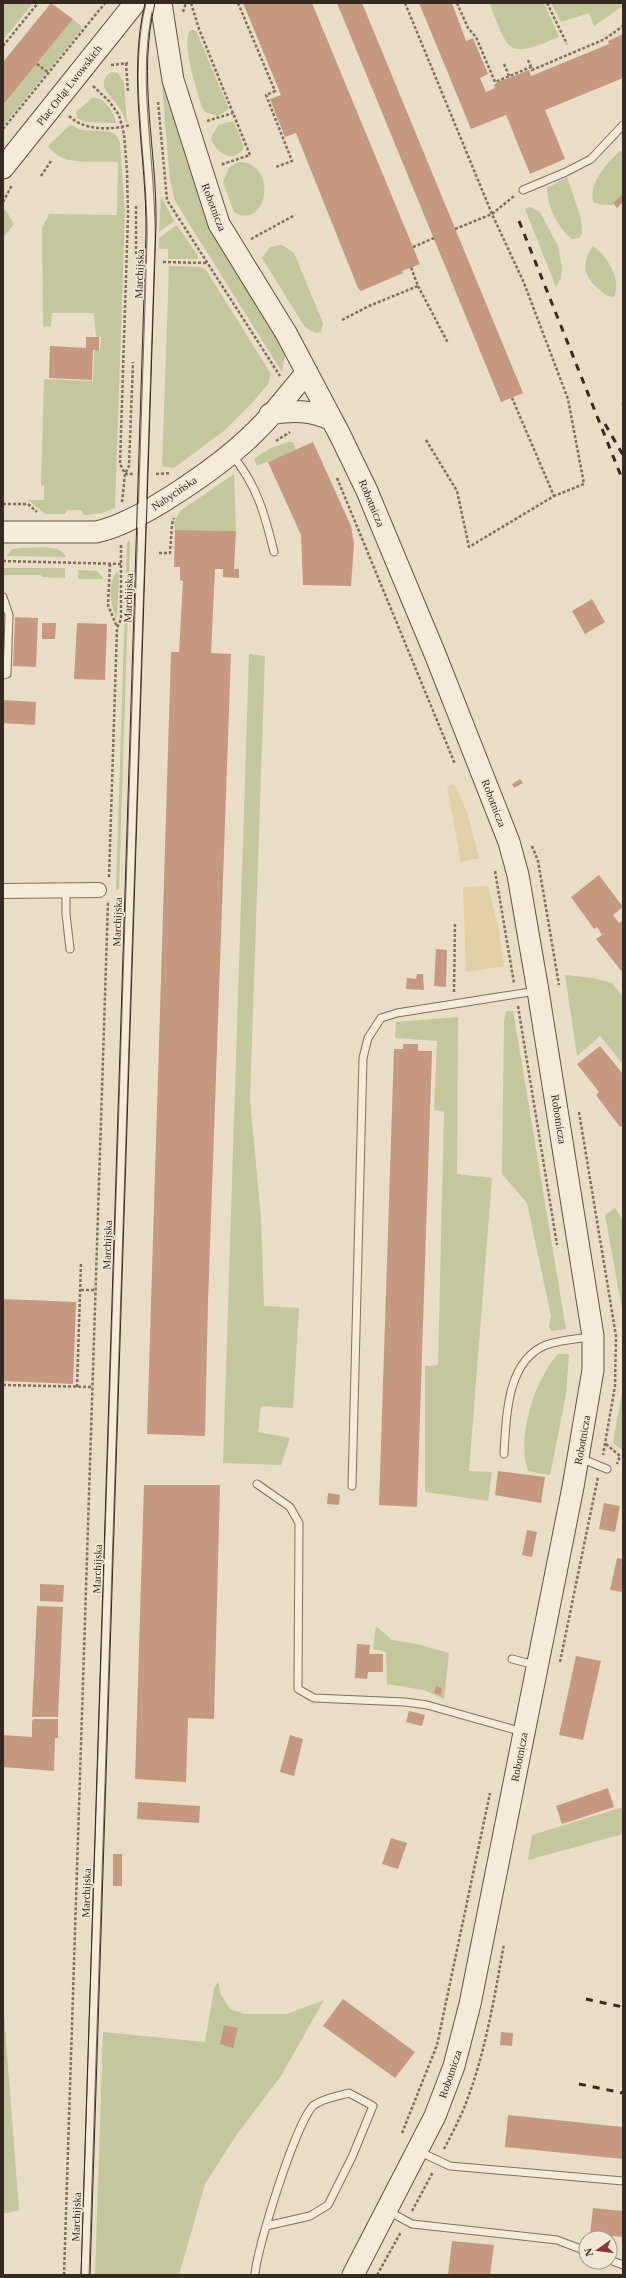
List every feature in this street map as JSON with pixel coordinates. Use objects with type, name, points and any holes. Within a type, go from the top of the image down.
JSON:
[{"type":"street","name":"Plac Orląt Lwowskich","points":[[3,168],[135,3]]},
{"type":"street","name":"Robotnicza","points":[[161,3],[173,80],[214,212],[222,230],[286,333],[332,420],[370,497],[438,660],[509,842],[518,875],[538,991],[593,1336],[593,1370],[578,1457],[470,2004],[452,2073],[435,2116],[353,2275]]},
{"type":"street","name":"Nabycińska","points":[[3,532],[96,532],[109,530],[142,515],[231,453],[255,432],[307,372]]},
{"type":"street","points":[[270,414],[303,411],[318,414],[332,420]]},
{"type":"street","points":[[3,891],[106,890]]},
{"type":"lane","name":"Marchijska","points":[[85,2275],[152,217],[142,68],[144,34],[150,3]]},
{"type":"lane","points":[[522,190],[591,160],[623,125]]},
{"type":"lane","points":[[231,453],[246,471],[264,510],[274,552]]},
{"type":"lane","points":[[3,597],[9,615],[7,674],[3,675]]},
{"type":"lane","points":[[66,890],[66,914],[70,949]]},
{"type":"lane","points":[[352,1486],[363,1058],[368,1038],[381,1018],[397,1013],[538,991]]},
{"type":"lane","points":[[504,1454],[509,1401],[522,1367],[532,1356],[546,1346],[593,1336]]},
{"type":"lane","points":[[578,1457],[604,1467]]},
{"type":"lane","points":[[257,1484],[290,1507],[299,1523],[298,1689],[314,1698],[405,1702],[427,1705],[524,1732]]},
{"type":"lane","points":[[512,1659],[537,1666]]},
{"type":"lane","points":[[255,2275],[256,2260],[266,2226],[278,2186],[303,2122],[314,2105],[327,2098],[349,2092],[374,2106],[352,2157],[328,2205],[310,2216],[266,2226]]},
{"type":"lane","points":[[418,2151],[450,2166],[623,2181]]},
{"type":"lane","points":[[387,2211],[407,2221],[426,2227],[557,2240],[578,2248]]},
{"type":"path","points":[[3,46],[38,3]]},
{"type":"path","points":[[3,129],[105,3]]},
{"type":"path","points":[[183,13],[186,3]]},
{"type":"path","points":[[191,3],[250,155],[214,166]]},
{"type":"path","points":[[238,3],[275,91],[266,95],[292,161],[276,167]]},
{"type":"path","points":[[404,3],[492,214],[524,282],[568,399],[584,484],[554,496],[469,547],[457,491],[426,440]]},
{"type":"path","points":[[457,3],[468,28],[476,37],[495,82],[530,67]]},
{"type":"path","points":[[547,3],[567,44]]},
{"type":"path","points":[[528,60],[532,70],[605,39],[623,26]]},
{"type":"path","points":[[37,64],[49,73]]},
{"type":"path","points":[[504,64],[509,76]]},
{"type":"path","points":[[93,86],[119,115],[122,127],[128,215],[120,464],[125,474]]},
{"type":"path","points":[[201,123],[233,113]]},
{"type":"path","points":[[67,115],[77,124],[85,127],[122,127],[131,125]]},
{"type":"path","points":[[41,176],[51,161]]},
{"type":"path","points":[[456,229],[492,214],[522,190]]},
{"type":"path","points":[[136,201],[136,265]]},
{"type":"path","points":[[247,241],[295,214]]},
{"type":"path","points":[[413,247],[434,238]]},
{"type":"path","points":[[163,262],[207,263]]},
{"type":"path","points":[[411,268],[418,286],[448,344]]},
{"type":"path","points":[[342,320],[369,306],[418,286]]},
{"type":"path","points":[[122,508],[125,474],[129,466],[133,358]]},
{"type":"path","points":[[512,398],[554,496]]},
{"type":"path","points":[[623,402],[623,407]]},
{"type":"path","points":[[334,471],[413,664]]},
{"type":"path","points":[[64,2275],[96,1290],[106,890],[117,628],[121,619],[121,542]]},
{"type":"path","points":[[3,561],[122,564]]},
{"type":"path","points":[[110,564],[108,605],[117,628]]},
{"type":"path","points":[[529,839],[538,861],[559,989]]},
{"type":"path","points":[[454,1005],[455,922]]},
{"type":"path","points":[[559,1665],[604,1467],[615,1386],[616,1336],[578,1108]]},
{"type":"path","points":[[77,1387],[81,1290],[80,1263]]},
{"type":"path","points":[[81,1290],[96,1290]]},
{"type":"path","points":[[3,1385],[93,1387]]},
{"type":"path","points":[[399,2140],[437,2045],[491,1789]]},
{"type":"path","points":[[377,2275],[439,2161],[464,2107],[477,2070],[488,2030],[504,1942]]},
{"type":"green space","points":[[3,3],[33,3],[3,40]]},
{"type":"green space","points":[[489,3],[544,3],[559,37],[528,48],[519,49],[512,47],[506,41],[501,32]]},
{"type":"green space","points":[[551,3],[623,3],[623,6],[594,26],[589,13],[561,22]]},
{"type":"green space","points":[[73,19],[81,26],[81,30],[3,126],[3,105]]},
{"type":"green space","points":[[190,30],[194,30],[197,33],[229,109],[218,116],[205,112],[202,107],[191,68],[187,46]]},
{"type":"green space","points":[[111,72],[118,73],[124,83],[127,122],[125,122],[117,104],[106,91],[104,86],[106,77]]},
{"type":"green space","points":[[163,72],[282,342],[285,354],[282,372],[175,201],[170,180],[161,74]]},
{"type":"green space","points":[[92,98],[101,100],[108,106],[116,123],[85,122],[77,118],[76,112]]},
{"type":"green space","points":[[234,122],[244,147],[240,152],[230,156],[225,155],[216,148],[211,138],[218,125]]},
{"type":"green space","points":[[70,125],[82,130],[110,132],[118,138],[120,143],[125,213],[115,508],[102,513],[84,515],[81,510],[67,510],[65,514],[45,514],[28,500],[44,500],[44,486],[41,485],[44,379],[93,381],[94,351],[100,351],[101,337],[96,336],[94,313],[52,313],[51,326],[43,327],[42,228],[49,214],[117,215],[118,162],[80,162],[70,160],[62,158],[54,153],[48,146]]},
{"type":"green space","points":[[620,151],[623,151],[623,194],[612,205],[602,205],[593,202],[592,195],[596,180],[605,167]]},
{"type":"green space","points":[[238,162],[251,165],[260,173],[264,183],[264,194],[261,205],[254,213],[245,216],[234,212],[223,182],[229,168]]},
{"type":"green space","points":[[567,177],[581,218],[582,234],[579,238],[572,239],[562,229],[554,216],[549,202],[547,188]]},
{"type":"green space","points":[[161,196],[174,221],[159,232]]},
{"type":"green space","points":[[530,207],[540,212],[558,246],[562,267],[561,278],[556,287],[525,209]]},
{"type":"green space","points":[[5,209],[14,224],[3,238],[3,213]]},
{"type":"green space","points":[[177,225],[198,256],[198,259],[168,259],[168,249],[159,249],[159,238]]},
{"type":"green space","points":[[282,245],[294,253],[323,323],[321,332],[315,333],[305,327],[262,258],[270,247]]},
{"type":"green space","points":[[593,246],[612,268],[616,283],[614,297],[603,293],[594,285],[587,275],[585,264]]},
{"type":"green space","points":[[169,266],[201,267],[206,270],[271,374],[268,384],[253,402],[225,430],[174,468],[162,466]]},
{"type":"green space","points":[[287,442],[293,442],[296,450],[257,466],[254,459],[269,449]]},
{"type":"green space","points":[[234,474],[236,531],[175,530],[174,523],[180,511]]},
{"type":"green space","points":[[129,540],[119,890],[116,889],[127,543]]},
{"type":"green space","points":[[19,548],[52,548],[63,553],[66,557],[7,556],[11,550]]},
{"type":"green space","points":[[3,568],[65,568],[65,578],[42,577],[41,575],[3,575]]},
{"type":"green space","points":[[78,570],[97,571],[104,579],[78,579]]},
{"type":"green space","points":[[117,571],[119,575],[117,619],[111,601],[111,588]]},
{"type":"green space","points":[[249,654],[265,656],[250,1099],[261,1218],[264,1306],[299,1308],[293,1408],[261,1406],[258,1432],[290,1438],[281,1465],[223,1463]]},
{"type":"green space","points":[[565,975],[593,978],[612,983],[623,997],[623,1064],[600,1036],[577,1056]]},
{"type":"green space","points":[[506,1011],[513,1011],[566,1329],[551,1331],[549,1326],[551,1316],[527,1203],[502,1174],[504,1021]]},
{"type":"green space","points":[[458,1017],[457,1174],[492,1178],[469,1471],[492,1472],[488,1501],[425,1492],[425,1366],[438,1365],[444,1112],[434,1110],[437,1041],[395,1038],[396,1022]]},
{"type":"green space","points":[[615,1208],[623,1220],[623,1314],[605,1215]]},
{"type":"green space","points":[[558,1354],[569,1354],[566,1394],[550,1475],[528,1471],[524,1442],[526,1426],[535,1393],[542,1378]]},
{"type":"green space","points":[[623,1387],[623,1451],[613,1443]]},
{"type":"green space","points":[[376,1626],[392,1640],[417,1644],[449,1653],[444,1699],[424,1690],[387,1684],[386,1652],[373,1649]]},
{"type":"green space","points":[[623,1807],[623,1834],[528,1860],[532,1835]]},
{"type":"green space","points":[[218,1981],[221,1995],[230,2009],[245,2014],[287,2014],[324,2000],[281,2076],[237,2134],[205,2184],[179,2275],[95,2275],[103,2032],[205,2042],[214,1989]]},
{"type":"green space","points":[[3,2001],[19,2210],[3,2214]]},
{"type":"sand","points":[[454,783],[467,812],[479,858],[461,862],[447,787]]},
{"type":"sand","points":[[488,886],[498,926],[504,966],[466,972],[463,887]]},
{"type":"building","points":[[51,3],[73,19],[3,105],[3,62]]},
{"type":"building","points":[[243,3],[312,3],[420,264],[361,291],[358,288],[296,133],[285,137],[270,99],[281,95]]},
{"type":"building","points":[[337,3],[362,3],[523,393],[501,402]]},
{"type":"building","points":[[419,3],[452,3],[466,41],[473,38],[488,74],[480,78],[486,92],[495,88],[494,85],[498,82],[529,70],[531,76],[609,44],[608,41],[623,34],[623,78],[545,110],[565,159],[530,174],[506,115],[471,129]]},
{"type":"building","points":[[623,194],[623,202],[617,208],[613,203]]},
{"type":"building","points":[[86,337],[99,337],[99,351],[93,350],[92,380],[49,378],[50,346],[86,348]]},
{"type":"building","points":[[313,442],[351,526],[354,544],[351,586],[303,585],[301,535],[268,462]]},
{"type":"building","points":[[175,530],[236,531],[234,569],[239,569],[239,578],[223,577],[223,569],[215,569],[211,653],[231,654],[208,1302],[205,1436],[147,1434],[171,652],[179,652],[183,581],[180,580],[180,567],[174,567]]},
{"type":"building","points":[[592,599],[605,622],[585,634],[572,611]]},
{"type":"building","points":[[15,617],[38,618],[36,667],[13,666]]},
{"type":"building","points":[[42,623],[56,623],[55,639],[42,639]]},
{"type":"building","points":[[77,623],[107,624],[105,680],[74,679]]},
{"type":"building","points":[[3,700],[36,702],[35,725],[3,723]]},
{"type":"building","points":[[520,779],[523,783],[514,788],[512,784]]},
{"type":"building","points":[[599,875],[623,907],[613,915],[619,923],[623,920],[623,973],[596,939],[602,935],[597,927],[594,929],[571,897]]},
{"type":"building","points":[[436,949],[447,950],[446,987],[434,986]]},
{"type":"building","points":[[417,974],[423,974],[424,990],[406,989],[407,978],[416,979]]},
{"type":"building","points":[[403,1044],[418,1044],[418,1051],[432,1051],[417,1507],[379,1505],[394,1049],[403,1049]]},
{"type":"building","points":[[600,1046],[623,1074],[623,1125],[620,1127],[596,1095],[599,1092],[577,1064]]},
{"type":"building","points":[[3,1299],[76,1302],[73,1384],[3,1381]]},
{"type":"building","points":[[498,1471],[545,1477],[541,1503],[495,1495]]},
{"type":"building","points":[[144,1485],[220,1485],[214,1719],[188,1718],[186,1782],[135,1779]]},
{"type":"building","points":[[328,1493],[340,1495],[339,1505],[327,1504]]},
{"type":"building","points":[[604,1503],[620,1506],[615,1532],[599,1529]]},
{"type":"building","points":[[527,1530],[537,1532],[532,1557],[522,1555]]},
{"type":"building","points":[[617,1558],[623,1559],[623,1592],[610,1590]]},
{"type":"building","points":[[40,1584],[64,1585],[63,1602],[40,1601]]},
{"type":"building","points":[[37,1606],[63,1607],[58,1717],[32,1717]]},
{"type":"building","points":[[357,1644],[370,1645],[369,1654],[383,1654],[383,1672],[368,1672],[367,1679],[355,1678]]},
{"type":"building","points":[[576,1656],[601,1661],[583,1740],[559,1735]]},
{"type":"building","points":[[436,1686],[442,1688],[441,1695],[434,1693]]},
{"type":"building","points":[[409,1711],[425,1715],[422,1726],[406,1722]]},
{"type":"building","points":[[34,1719],[58,1719],[58,1738],[55,1738],[54,1771],[3,1767],[3,1735],[32,1737],[32,1721]]},
{"type":"building","points":[[290,1735],[303,1739],[294,1776],[280,1772]]},
{"type":"building","points":[[608,1788],[614,1807],[562,1824],[556,1806]]},
{"type":"building","points":[[138,1802],[200,1806],[199,1823],[137,1819]]},
{"type":"building","points":[[391,1838],[407,1843],[398,1869],[382,1864]]},
{"type":"building","points":[[113,1854],[122,1854],[122,1886],[113,1886]]},
{"type":"building","points":[[343,1999],[415,2052],[395,2078],[323,2026]]},
{"type":"building","points":[[224,2025],[238,2028],[233,2048],[220,2044]]},
{"type":"building","points":[[501,2032],[513,2033],[512,2046],[500,2045]]},
{"type":"building","points":[[508,2115],[623,2127],[623,2159],[505,2147]]},
{"type":"building","points":[[593,2208],[623,2211],[623,2237],[618,2237],[618,2230],[590,2230]]},
{"type":"building","points":[[452,2241],[494,2245],[490,2275],[448,2275]]},
{"type":"tram line","points":[[81,2275],[146,233],[146,204],[138,89],[140,31],[145,3]]},
{"type":"tram line","points":[[90,2275],[156,223],[156,196],[148,85],[150,30],[155,3]]},
{"type":"railway","points":[[519,221],[623,481]]},
{"type":"railway","points":[[605,424],[623,455]]},
{"type":"railway","points":[[586,1999],[623,2007]]},
{"type":"railway","points":[[579,2084],[623,2093]]}]
